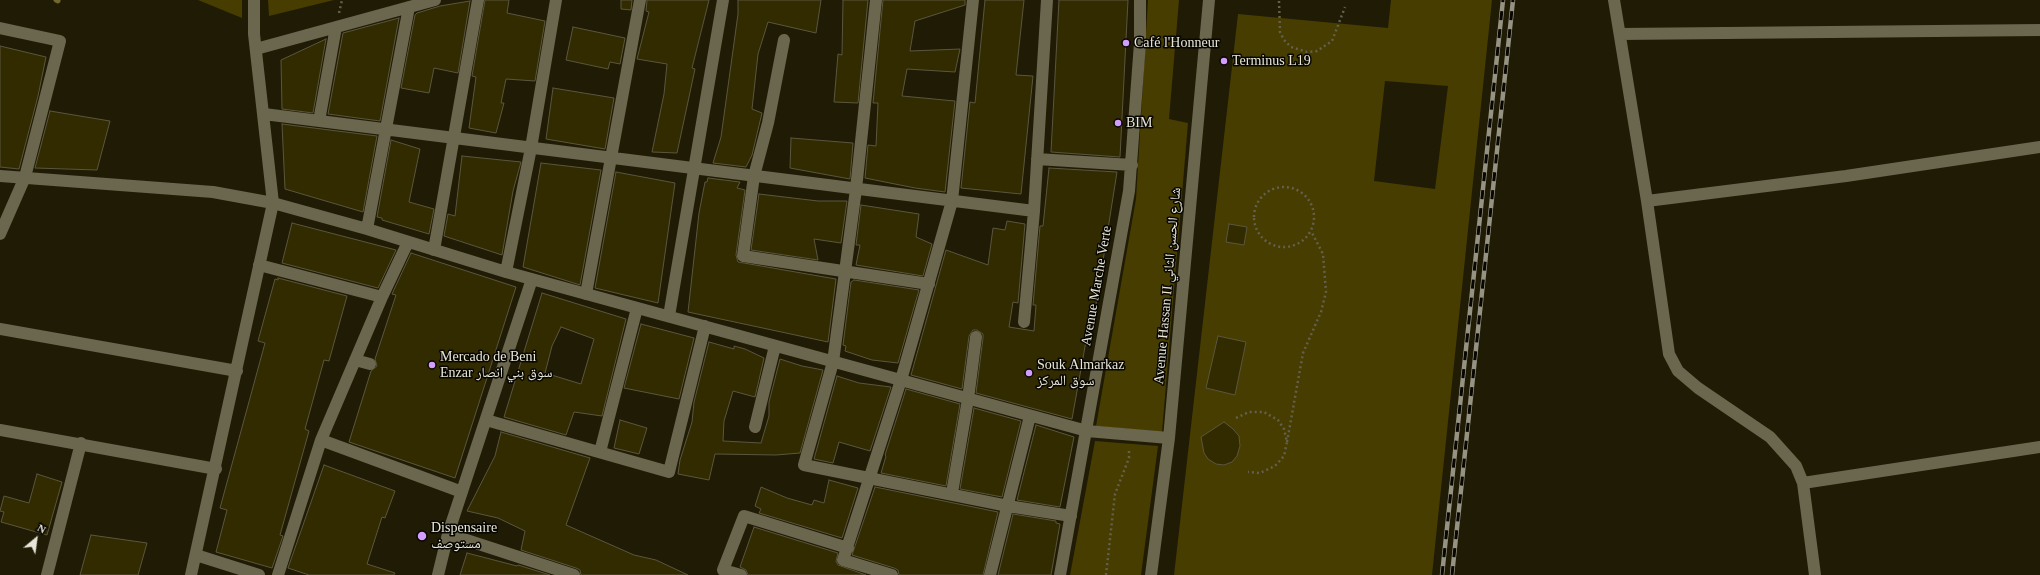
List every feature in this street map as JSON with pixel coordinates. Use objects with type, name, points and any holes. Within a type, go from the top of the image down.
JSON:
[{"type":"street","points":[[192,575],[273,203],[256,49],[254,0]]},
{"type":"street","points":[[256,49],[435,0]]},
{"type":"street","points":[[434,250],[478,0]]},
{"type":"street","points":[[506,272],[531,148],[556,0]]},
{"type":"street","points":[[586,294],[640,0]]},
{"type":"street","points":[[669,316],[693,168],[723,0]]},
{"type":"street","points":[[876,0],[856,189],[833,362],[804,465],[870,477],[1008,506],[1071,516]]},
{"type":"street","points":[[892,575],[843,560],[901,380],[952,201],[973,0]]},
{"type":"street","points":[[1024,322],[1034,211],[1047,0]]},
{"type":"street","name":"Avenue Marche Verte","points":[[1060,575],[1087,431],[1132,165],[1140,43],[1140,0]]},
{"type":"street","name":"Avenue Hassan II شارع الحسن الثاني","points":[[1151,575],[1169,438],[1209,0]]},
{"type":"street","points":[[1614,0],[1647,201],[1669,354],[1678,371],[1698,388],[1770,437],[1796,466],[1802,483],[1814,575]]},
{"type":"street","points":[[367,229],[409,7]]},
{"type":"street","points":[[319,121],[336,27]]},
{"type":"street","points":[[0,28],[60,41],[25,178],[0,234]]},
{"type":"street","points":[[1620,34],[2040,30]]},
{"type":"street","points":[[784,40],[768,123],[754,176],[743,256],[845,270],[929,284]]},
{"type":"street","points":[[264,114],[1034,211]]},
{"type":"street","points":[[1647,201],[1846,176],[2040,147]]},
{"type":"street","points":[[1037,159],[1132,165]]},
{"type":"street","points":[[0,176],[213,192],[273,203],[367,229],[506,272],[901,380],[968,400],[1087,431],[1169,438]]},
{"type":"street","points":[[278,575],[321,440],[382,297],[408,242]]},
{"type":"street","points":[[259,265],[382,297]]},
{"type":"street","points":[[438,575],[448,534],[532,279]]},
{"type":"street","points":[[600,452],[637,308]]},
{"type":"street","points":[[486,420],[669,472],[705,326]]},
{"type":"street","points":[[0,329],[237,370]]},
{"type":"street","points":[[952,494],[968,400],[976,337]]},
{"type":"street","points":[[756,427],[775,346]]},
{"type":"street","points":[[355,360],[370,364]]},
{"type":"street","points":[[990,575],[1030,416]]},
{"type":"street","points":[[0,430],[216,469]]},
{"type":"street","points":[[321,440],[462,492]]},
{"type":"street","points":[[47,575],[82,444]]},
{"type":"street","points":[[1802,483],[2040,447]]},
{"type":"street","points":[[740,575],[723,570],[744,516],[848,548]]},
{"type":"street","points":[[448,534],[574,575]]},
{"type":"street","points":[[196,555],[259,575]]},
{"type":"path","points":[[1279,1],[1280,32],[1284,40],[1291,47],[1307,52],[1316,51],[1332,41],[1345,7]]},
{"type":"path","points":[[1248,472],[1260,473],[1275,466],[1284,456],[1301,358],[1321,312],[1326,292],[1324,254],[1311,231],[1314,219],[1312,206],[1305,196],[1295,188],[1282,186],[1270,190],[1260,198],[1254,209],[1253,222],[1258,234],[1267,243],[1279,248],[1292,247],[1303,241],[1311,231]]},
{"type":"path","points":[[1236,418],[1249,412],[1264,412],[1278,420],[1284,429],[1287,442]]},
{"type":"path","points":[[1106,575],[1115,494],[1128,458],[1130,435]]},
{"type":"shaded area","points":[[198,0],[242,0],[242,18]]},
{"type":"shaded area","points":[[268,0],[334,0],[269,16]]},
{"type":"shaded area","points":[[1148,0],[1179,0],[1169,119],[1188,123],[1162,432],[1096,426],[1136,199]]},
{"type":"shaded area","points":[[1391,0],[1492,0],[1432,575],[1174,575],[1238,14],[1388,28]],"holes":[[[1385,81],[1448,86],[1435,189],[1374,181]]]},
{"type":"shaded area","points":[[1095,441],[1158,446],[1141,575],[1070,575]]},
{"type":"building","points":[[485,0],[509,0],[507,13],[545,21],[535,81],[506,79],[501,103],[504,103],[496,133],[469,128],[476,77],[472,76]]},
{"type":"building","points":[[621,0],[632,0],[631,10],[621,9]]},
{"type":"building","points":[[647,0],[709,0],[692,68],[695,69],[677,153],[652,152],[664,94],[667,64],[637,59],[649,12],[646,11]]},
{"type":"building","points":[[738,0],[821,0],[816,33],[768,22],[758,54],[752,109],[762,113],[752,155],[746,167],[713,163],[721,137],[738,14]]},
{"type":"building","points":[[843,0],[868,0],[858,103],[834,102],[838,54],[842,55]]},
{"type":"building","points":[[883,0],[965,0],[965,5],[915,21],[910,51],[960,49],[955,72],[907,69],[902,96],[955,101],[945,192],[915,188],[865,178],[868,145],[876,146],[878,103],[873,103]]},
{"type":"building","points":[[985,0],[1024,0],[1016,75],[1033,76],[1021,194],[961,188],[970,102],[975,103]]},
{"type":"building","points":[[1059,0],[1128,0],[1120,157],[1051,152]]},
{"type":"building","points":[[470,1],[458,73],[434,68],[429,93],[401,88],[415,15],[417,13],[440,6]]},
{"type":"building","points":[[399,18],[380,121],[328,114],[343,33]]},
{"type":"building","points":[[573,27],[625,38],[620,64],[610,62],[608,69],[566,60]]},
{"type":"building","points":[[326,39],[313,113],[282,109],[281,60]]},
{"type":"building","points":[[0,46],[46,57],[38,96],[19,169],[0,167]]},
{"type":"building","points":[[553,88],[614,98],[605,149],[546,139]]},
{"type":"building","points":[[50,111],[110,121],[97,170],[35,168]]},
{"type":"building","points":[[282,124],[377,136],[363,212],[285,189]]},
{"type":"building","points":[[791,138],[853,143],[850,179],[790,168]]},
{"type":"building","points":[[391,140],[420,149],[409,202],[434,209],[429,234],[382,220],[382,218],[377,217]]},
{"type":"building","points":[[462,156],[521,162],[513,191],[502,255],[444,236],[448,214],[455,216]]},
{"type":"building","points":[[541,163],[601,170],[580,285],[523,267]]},
{"type":"building","points":[[1049,168],[1117,172],[1092,330],[1088,330],[1072,419],[976,393],[983,338],[983,334],[977,330],[973,330],[969,336],[962,389],[911,375],[946,250],[988,265],[993,228],[1005,230],[1007,221],[1025,224],[1018,303],[1013,302],[1009,327],[1034,331],[1036,305],[1033,305],[1040,226],[1043,226]]},
{"type":"building","points":[[616,172],[675,183],[658,303],[595,288]]},
{"type":"building","points":[[708,178],[740,182],[737,188],[745,190],[736,255],[738,262],[836,279],[828,342],[688,312],[699,213],[705,182],[707,182]]},
{"type":"building","points":[[759,194],[818,201],[847,201],[841,243],[814,239],[818,260],[751,250]]},
{"type":"building","points":[[861,205],[919,214],[916,237],[932,244],[923,276],[856,265],[860,245],[856,245]]},
{"type":"building","points":[[292,223],[396,250],[378,288],[282,263]]},
{"type":"building","points":[[1229,224],[1247,227],[1244,245],[1226,242]]},
{"type":"building","name":"Mercado de Beni Enzar سوق بني انصار","points":[[411,253],[516,287],[455,478],[349,442],[371,371],[377,366],[375,359],[396,295],[392,294]]},
{"type":"building","points":[[278,278],[347,296],[329,361],[324,360],[305,429],[309,431],[280,535],[283,536],[272,568],[216,552],[227,510],[220,508],[265,343],[258,341],[275,279],[278,280]]},
{"type":"building","points":[[854,280],[919,290],[898,363],[872,360],[845,351],[846,346],[843,345],[851,282]]},
{"type":"building","points":[[542,293],[626,319],[602,416],[574,412],[566,435],[504,417]],"holes":[[[561,327],[594,339],[581,384],[545,373],[552,346]]]},
{"type":"building","points":[[641,324],[694,338],[679,399],[624,388]]},
{"type":"building","points":[[1218,336],[1246,342],[1235,395],[1206,388]]},
{"type":"building","points":[[709,342],[734,349],[734,346],[745,349],[764,358],[755,397],[733,391],[724,421],[723,441],[761,443],[769,416],[769,402],[780,359],[802,366],[823,370],[800,453],[776,455],[715,454],[709,480],[678,474],[680,460],[692,422],[694,402]]},
{"type":"building","points":[[837,376],[859,383],[891,387],[870,451],[839,442],[833,463],[814,459]]},
{"type":"building","points":[[906,389],[960,404],[946,486],[881,473],[885,455]]},
{"type":"building","points":[[974,408],[1021,421],[1002,497],[960,489]]},
{"type":"building","points":[[620,420],[647,428],[639,454],[614,448]]},
{"type":"building","points":[[1224,422],[1239,436],[1240,446],[1237,456],[1232,462],[1224,465],[1216,464],[1208,459],[1204,453],[1201,437]]},
{"type":"building","points":[[1036,425],[1074,437],[1060,507],[1017,500]]},
{"type":"building","points":[[501,432],[590,458],[566,525],[634,555],[656,560],[688,575],[581,575],[580,570],[576,568],[521,550],[525,531],[498,518],[467,511],[495,456]]},
{"type":"building","points":[[324,465],[395,491],[385,518],[382,517],[367,564],[395,573],[394,575],[309,575],[288,568]]},
{"type":"building","points":[[37,474],[62,482],[47,535],[1,522],[4,512],[0,511],[4,496],[29,503]]},
{"type":"building","points":[[829,480],[858,488],[842,538],[759,513],[761,509],[755,506],[761,487],[787,498],[812,505],[814,500],[824,503]]},
{"type":"building","points":[[875,487],[998,512],[983,575],[899,575],[898,570],[894,568],[852,555]]},
{"type":"building","points":[[1013,514],[1056,521],[1056,523],[1060,524],[1051,575],[998,575]]},
{"type":"building","points":[[754,527],[838,553],[836,561],[838,565],[866,575],[748,575],[746,570],[740,567]]},
{"type":"building","points":[[91,535],[147,543],[138,575],[80,575]]},
{"type":"building","points":[[467,553],[517,566],[518,565],[550,575],[460,575]]},
{"type":"railway","points":[[1442,575],[1503,0]]},
{"type":"railway","points":[[1452,575],[1513,0]]},
{"type":"place","name":"Café l'Honneur","points":[[1126,43]]},
{"type":"place","name":"Terminus L19","points":[[1224,61]]},
{"type":"place","name":"BIM","points":[[1118,123]]},
{"type":"place","name":"Mercado de Beni Enzar سوق بني انصار","points":[[432,365]]},
{"type":"place","name":"Souk Almarkaz سوق المركز","points":[[1029,373]]},
{"type":"place","name":"Dispensaire مستوصف","points":[[422,536]]}]
